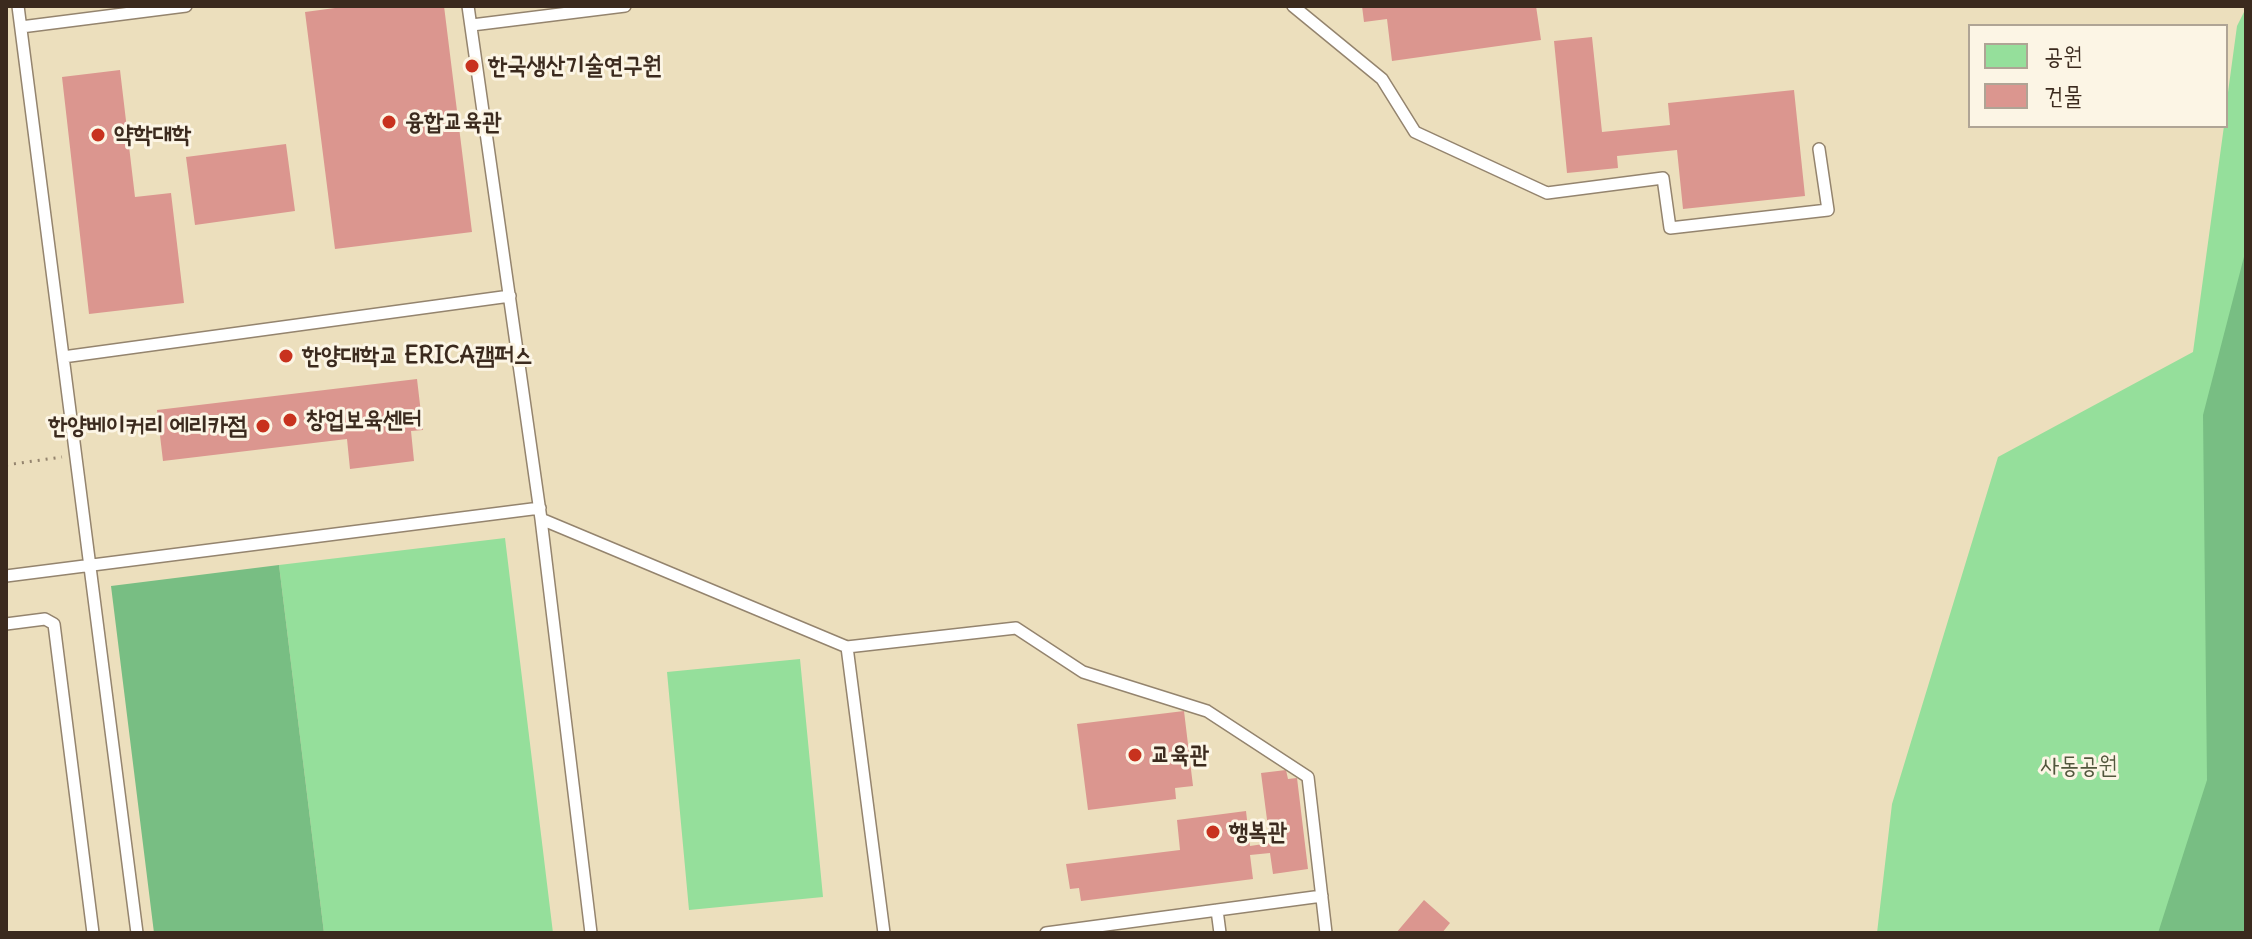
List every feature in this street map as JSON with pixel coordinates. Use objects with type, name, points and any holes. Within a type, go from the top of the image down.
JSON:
[{"type":"lane","points":[[18,6],[137,933]]},
{"type":"lane","points":[[21,27],[186,6]]},
{"type":"lane","points":[[468,6],[540,514],[591,933]]},
{"type":"lane","points":[[472,25],[625,6]]},
{"type":"lane","points":[[1293,6],[1382,79],[1415,132],[1547,193],[1663,178],[1670,228],[1828,210],[1819,149]]},
{"type":"lane","points":[[63,357],[510,296]]},
{"type":"lane","points":[[6,576],[540,514],[847,647],[1016,628],[1083,672],[1207,711],[1308,777],[1326,933]]},
{"type":"lane","points":[[6,624],[45,619],[54,624],[93,933]]},
{"type":"lane","points":[[847,647],[884,933]]},
{"type":"lane","points":[[1046,933],[1322,896]]},
{"type":"lane","points":[[1217,910],[1220,933]]},
{"type":"path","points":[[6,465],[76,455]]},
{"type":"green space","name":"사동공원","points":[[2246,8],[2246,933],[1877,933],[1892,804],[1998,457],[2193,352],[2224,128],[2228,128],[2228,92],[2237,26]]},
{"type":"green space","points":[[2246,249],[2246,933],[2158,933],[2207,780],[2203,415]]},
{"type":"green space","points":[[505,538],[553,933],[324,933],[279,565]]},
{"type":"green space","points":[[279,565],[324,933],[154,933],[111,586]]},
{"type":"green space","points":[[800,659],[823,897],[689,910],[667,672]]},
{"type":"building","name":"융합교육관","points":[[350,6],[444,6],[472,232],[335,249],[305,12]]},
{"type":"building","points":[[1362,6],[1536,6],[1541,40],[1392,61],[1387,19],[1364,22]]},
{"type":"building","points":[[1592,37],[1602,132],[1670,125],[1668,103],[1794,90],[1805,196],[1683,209],[1677,150],[1617,156],[1618,168],[1567,173],[1554,41]]},
{"type":"building","name":"약학대학","points":[[120,70],[135,197],[171,193],[184,303],[89,314],[62,77]]},
{"type":"building","points":[[286,144],[295,211],[195,225],[186,157]]},
{"type":"building","name":"창업보육센터","points":[[417,379],[423,430],[411,431],[414,461],[350,469],[347,439],[163,461],[157,410]]},
{"type":"building","name":"교육관","points":[[1184,711],[1193,786],[1175,788],[1176,799],[1088,810],[1077,724]]},
{"type":"building","name":"행복관","points":[[1286,770],[1288,779],[1297,778],[1308,869],[1273,874],[1270,853],[1250,855],[1253,879],[1081,901],[1079,888],[1070,889],[1066,864],[1180,850],[1177,820],[1246,811],[1250,846],[1270,843],[1261,773]]},
{"type":"building","points":[[1424,900],[1450,923],[1442,933],[1396,933]]},
{"type":"place","name":"한국생산기술연구원","points":[[472,66]]},
{"type":"place","name":"융합교육관","points":[[389,122]]},
{"type":"place","name":"약학대학","points":[[98,135]]},
{"type":"place","name":"한양대학교 ERICA캠퍼스","points":[[286,356]]},
{"type":"place","name":"창업보육센터","points":[[290,420]]},
{"type":"place","name":"한양베이커리 에리카점","points":[[263,426]]},
{"type":"place","name":"교육관","points":[[1135,755]]},
{"type":"place","name":"행복관","points":[[1213,832]]}]
